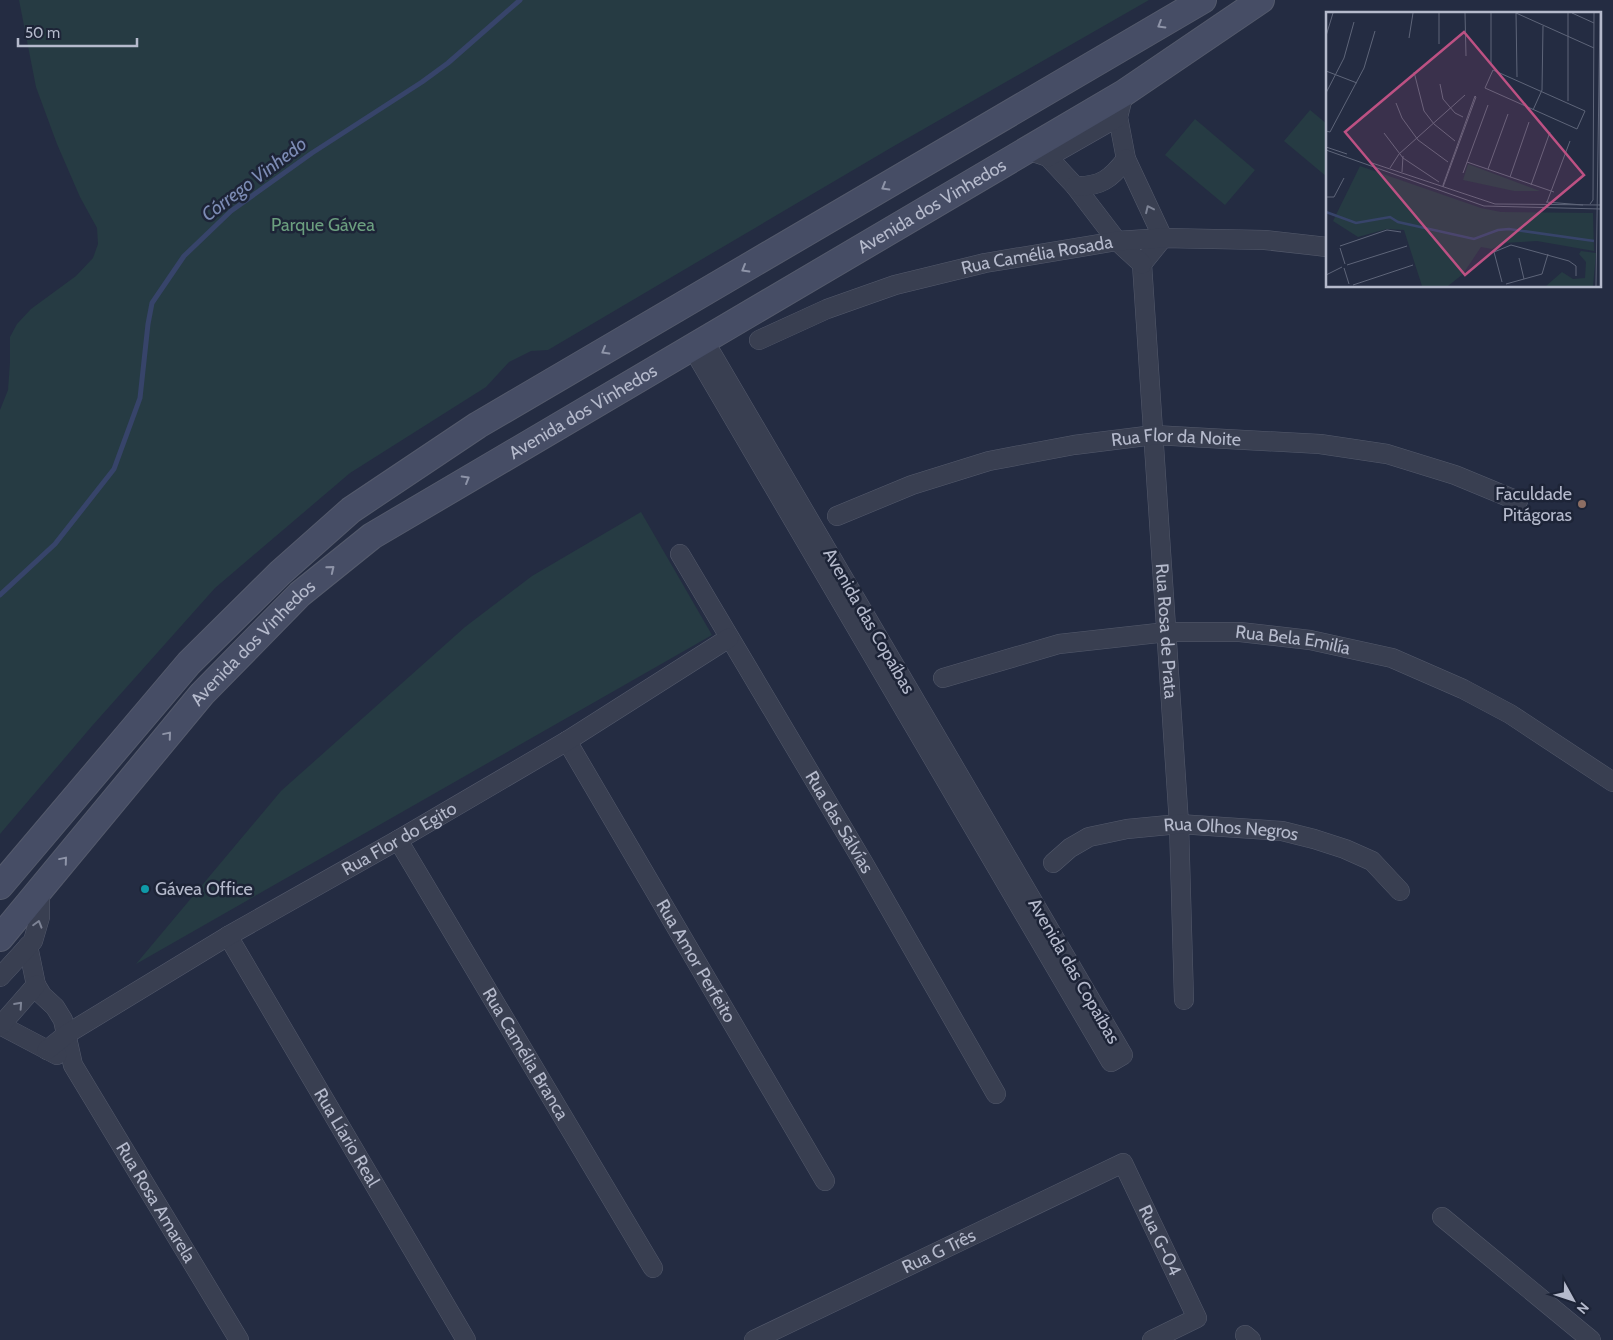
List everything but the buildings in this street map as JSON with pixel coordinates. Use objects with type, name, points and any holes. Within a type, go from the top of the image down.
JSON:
[{"type":"main road","name":"Avenida dos Vinhedos","points":[[0,886],[189,663],[280,573],[351,510],[478,425],[1203,0]]},
{"type":"main road","name":"Avenida dos Vinhedos","points":[[0,938],[202,694],[300,594],[372,536],[450,488],[699,344],[910,218],[1038,154],[1121,105],[1261,0]]},
{"type":"main road","points":[[910,218],[906,199],[908,193],[985,145],[1117,51]]},
{"type":"main road","points":[[372,536],[458,457],[562,395],[554,381]]},
{"type":"street","points":[[1038,154],[1075,186],[1116,241],[1142,264],[1163,238],[1126,159],[1121,105]]},
{"type":"street","points":[[1075,186],[1098,184],[1116,172],[1126,159]]},
{"type":"street","name":"Rua Camélia Rosada","points":[[759,340],[827,309],[896,285],[985,263],[1116,241],[1163,238],[1265,240],[1326,247]]},
{"type":"street","name":"Rua Rosa de Prata","points":[[1142,264],[1179,824],[1184,1000]]},
{"type":"street","name":"Avenida das Copaíbas","points":[[699,344],[712,354],[1123,1055],[1111,1062],[700,361],[699,344]]},
{"type":"street","name":"Rua Flor da Noite","points":[[837,516],[912,485],[989,460],[1074,445],[1154,434],[1320,444],[1387,454],[1455,475],[1518,501]]},
{"type":"street","name":"Rua das Sálvías","points":[[680,554],[863,862],[996,1094]]},
{"type":"street","name":"Rua Bela Emilía","points":[[944,678],[1059,644],[1167,632],[1240,632],[1310,640],[1392,658],[1463,689],[1510,714],[1613,782]]},
{"type":"street","name":"Rua Flor do Egito","points":[[47,1050],[67,1034],[228,936],[398,840],[567,741],[729,638]]},
{"type":"street","name":"Rua Amor Perfeito","points":[[567,741],[825,1180]]},
{"type":"street","name":"Rua Olhos Negros","points":[[1053,863],[1070,848],[1089,837],[1127,830],[1179,824],[1282,831],[1345,849],[1372,861],[1400,891]]},
{"type":"street","name":"Rua Camélia Branca","points":[[398,840],[653,1268]]},
{"type":"street","points":[[0,977],[33,941],[40,917],[40,889]]},
{"type":"street","name":"Rua Líario Real","points":[[228,936],[466,1340]]},
{"type":"street","points":[[0,1025],[36,985],[28,946]]},
{"type":"street","name":"Rua Rosa Amarela","points":[[36,985],[42,995],[55,1007],[63,1020],[73,1065],[239,1340]]},
{"type":"street","name":"Rua Rosa Amarela","points":[[0,1025],[73,1065]]},
{"type":"street","name":"Rua G-04","points":[[1123,1163],[1197,1318],[1152,1340]]},
{"type":"street","name":"Rua G Três","points":[[754,1340],[1123,1163]]},
{"type":"street","points":[[1442,1217],[1591,1340]]},
{"type":"green space","name":"Parque Gávea","points":[[19,0],[1149,0],[894,146],[548,350],[531,351],[509,362],[486,387],[350,473],[215,588],[92,726],[0,834],[0,410],[8,390],[10,337],[17,324],[31,309],[76,276],[93,258],[98,244],[97,228],[80,197],[57,144],[36,87]]},
{"type":"green space","points":[[1310,110],[1326,123],[1326,176],[1284,141]]},
{"type":"green space","points":[[1195,119],[1255,170],[1225,205],[1165,155]]},
{"type":"green space","points":[[641,512],[712,635],[136,964],[281,791],[465,627],[532,576]]},
{"type":"waterway","name":"Córrego Vinhedo","points":[[0,595],[55,544],[114,469],[140,398],[152,303],[184,256],[231,211],[312,153],[422,82],[448,63],[520,0]]},
{"type":"place","name":"Faculdade Pitágoras","points":[[1582,504]]},
{"type":"place","name":"Gávea Office","points":[[145,889]]}]
